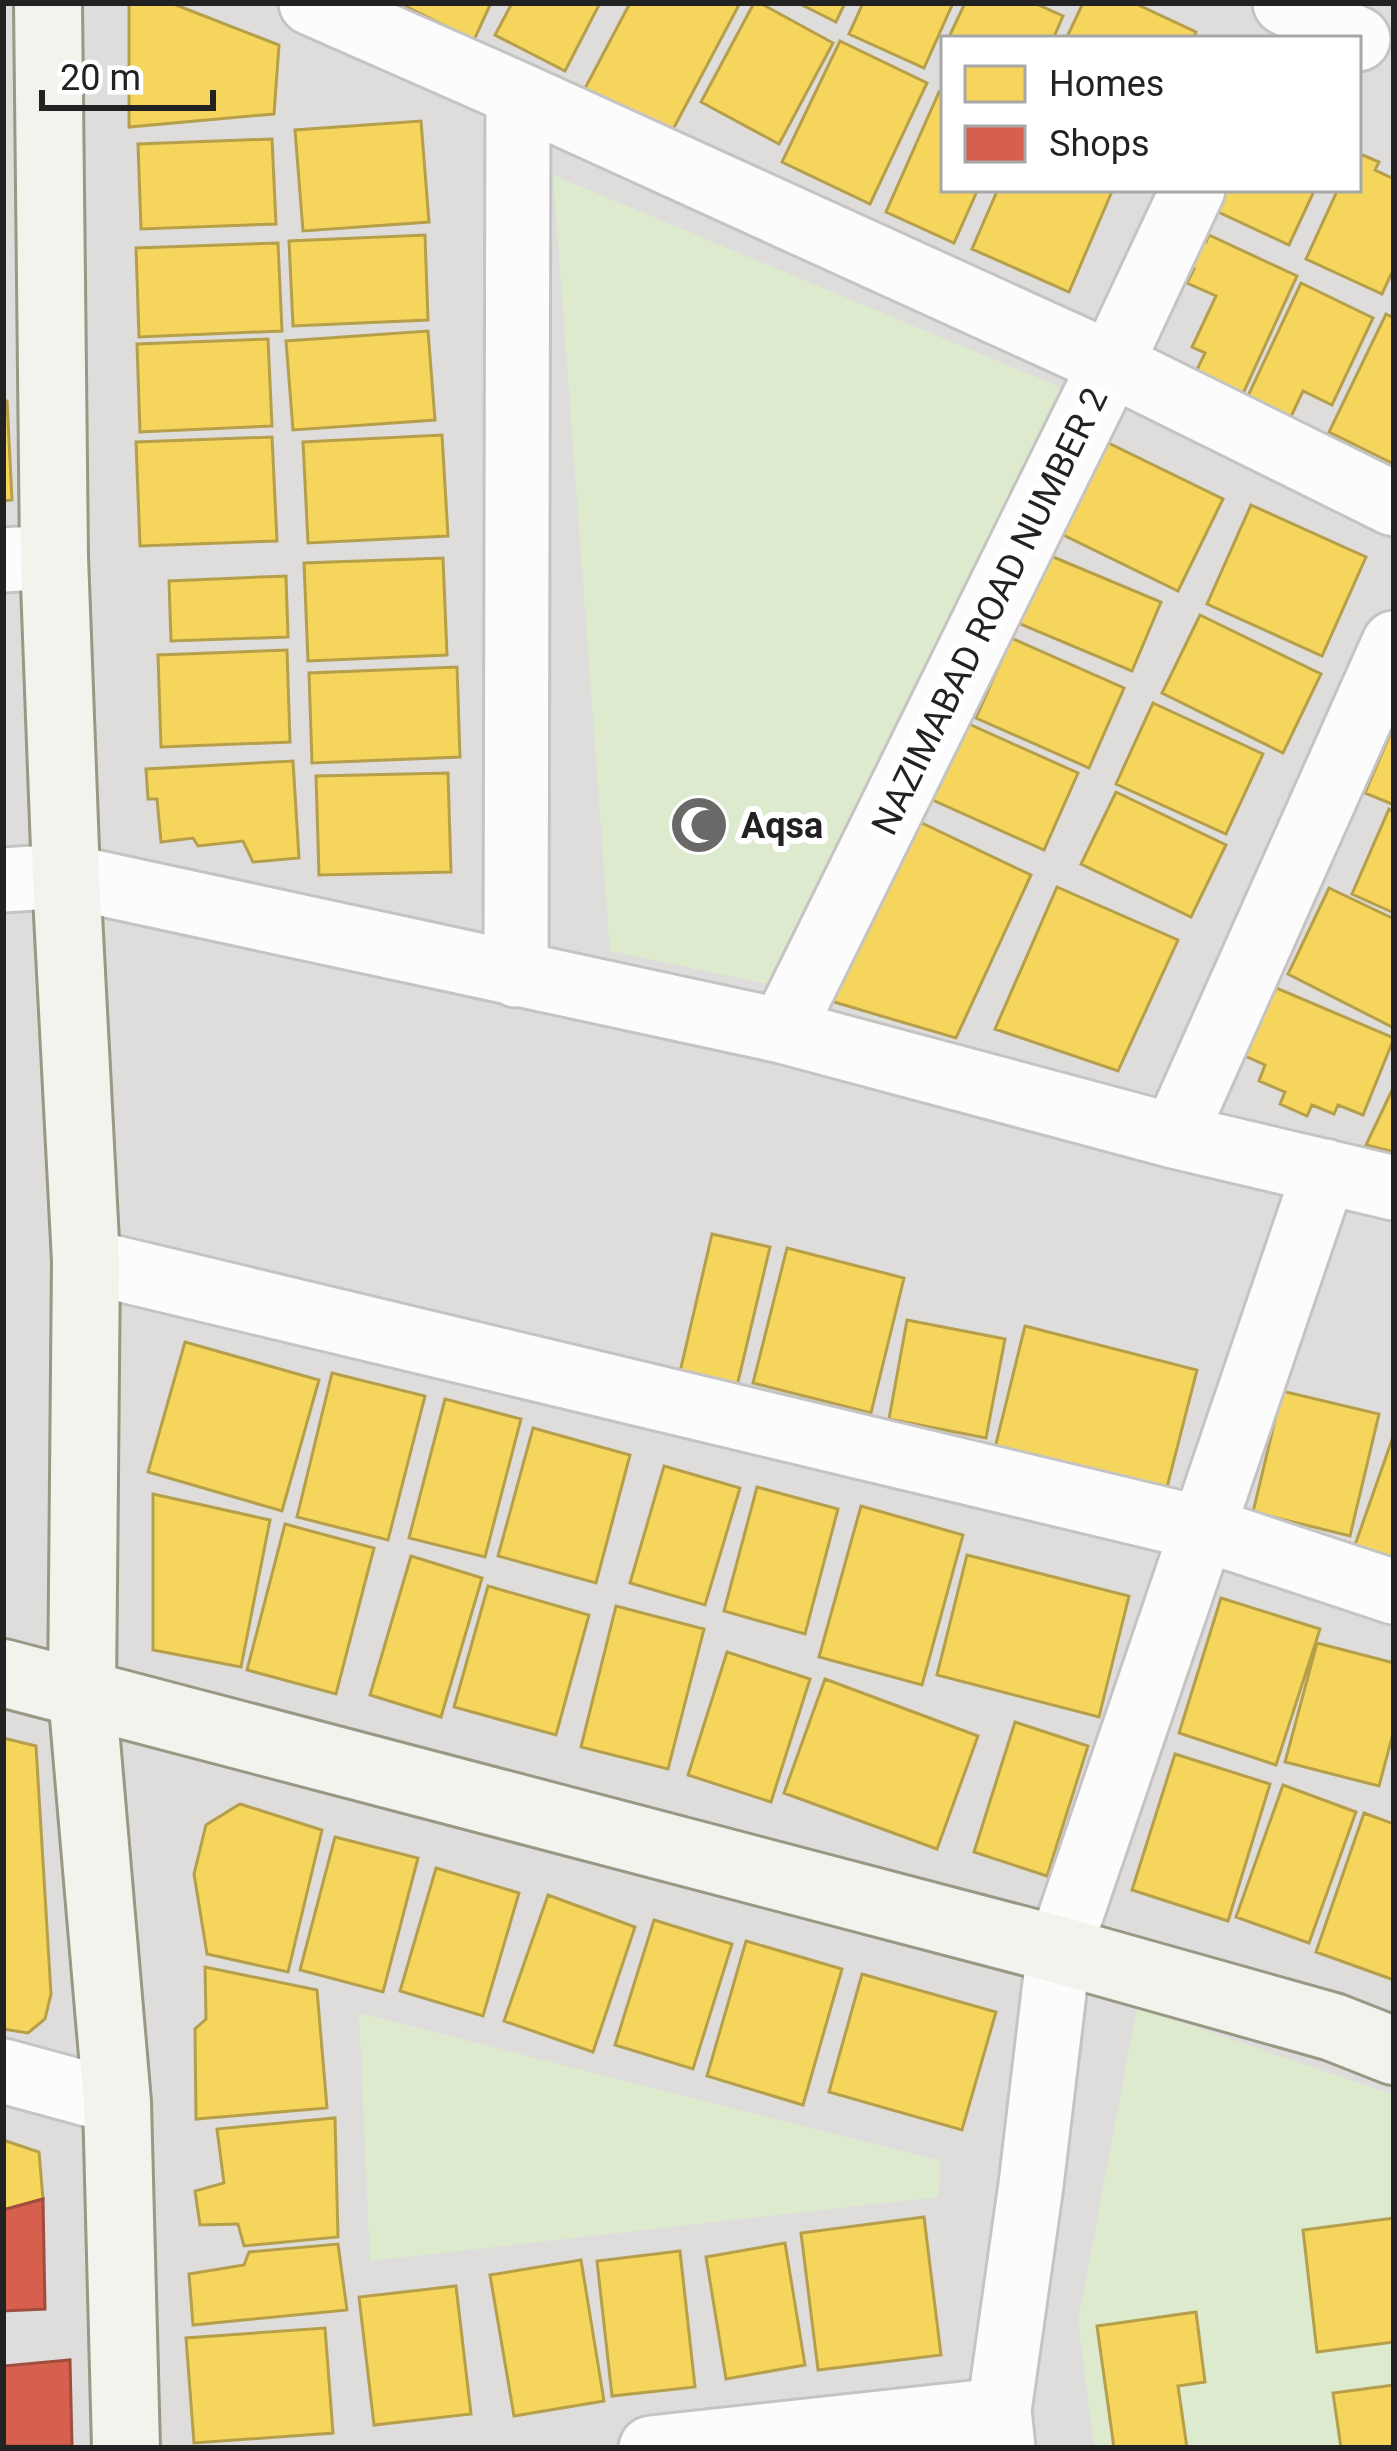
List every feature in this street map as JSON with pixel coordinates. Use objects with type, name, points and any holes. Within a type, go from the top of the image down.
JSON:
[{"type":"street","points":[[48,3],[28,558],[35,878],[86,1262],[82,1694],[117,2102],[126,2448]]},
{"type":"street","points":[[311,3],[1111,364],[1394,504]]},
{"type":"street","points":[[1266,36],[1283,3],[1352,36]]},
{"type":"street","points":[[1361,40],[1394,57]]},
{"type":"street","points":[[516,975],[518,94]]},
{"type":"street","name":"NAZIMABAD ROAD NUMBER 2","points":[[782,1031],[1192,192]]},
{"type":"street","points":[[1174,1136],[1394,643]]},
{"type":"street","points":[[35,878],[782,1031],[1174,1136],[1394,1188]]},
{"type":"street","points":[[651,2448],[1001,2429],[1059,1949],[1325,1171]]},
{"type":"street","points":[[86,1262],[1204,1529],[1394,1592]]},
{"type":"street","points":[[3,1672],[1059,1949],[1333,2027],[1394,2051]]},
{"type":"street","points":[[3,2071],[117,2102]]},
{"type":"shaded area","points":[[3,3],[1394,3],[1394,2448],[3,2448]]},
{"type":"green space","points":[[553,175],[1079,395],[772,985],[610,951]]},
{"type":"green space","points":[[1137,2007],[1394,2095],[1394,2448],[1094,2448],[1078,2321]]},
{"type":"green space","points":[[359,2013],[941,2161],[938,2197],[370,2261]]},
{"type":"building: Homes","points":[[129,3],[171,3],[279,45],[274,114],[129,127]]},
{"type":"building: Homes","points":[[399,3],[491,3],[474,40]]},
{"type":"building: Homes","points":[[512,3],[600,3],[565,71],[495,35]]},
{"type":"building: Homes","points":[[630,3],[740,3],[669,137],[583,92]]},
{"type":"building: Homes","points":[[754,3],[833,43],[779,144],[701,102]]},
{"type":"building: Homes","points":[[798,3],[845,3],[836,22]]},
{"type":"building: Homes","points":[[863,3],[953,3],[924,68],[849,34]]},
{"type":"building: Homes","points":[[965,3],[1034,3],[1063,16],[1054,36],[949,36]]},
{"type":"building: Homes","points":[[1083,3],[1134,3],[1196,32],[1194,36],[1067,36]]},
{"type":"building: Homes","points":[[840,41],[927,83],[870,204],[782,162]]},
{"type":"building: Homes","points":[[941,93],[941,192],[977,192],[954,243],[886,212]]},
{"type":"building: Homes","points":[[421,121],[429,222],[303,231],[295,130]]},
{"type":"building: Homes","points":[[272,139],[276,224],[141,229],[138,144]]},
{"type":"building: Homes","points":[[1361,154],[1379,162],[1375,170],[1394,179],[1394,268],[1382,294],[1306,259],[1337,192],[1361,192]]},
{"type":"building: Homes","points":[[997,192],[1112,192],[1069,292],[972,249]]},
{"type":"building: Homes","points":[[1223,192],[1314,192],[1289,245],[1214,210]]},
{"type":"building: Homes","points":[[425,235],[428,320],[293,326],[289,241]]},
{"type":"building: Homes","points":[[1209,235],[1297,276],[1241,398],[1194,376],[1205,353],[1192,347],[1216,296],[1187,283],[1194,269],[1188,267],[1200,240],[1206,242]]},
{"type":"building: Homes","points":[[278,243],[282,331],[139,337],[136,248]]},
{"type":"building: Homes","points":[[1301,283],[1373,318],[1332,405],[1303,391],[1289,421],[1246,400]]},
{"type":"building: Homes","points":[[1386,314],[1394,318],[1394,464],[1329,432]]},
{"type":"building: Homes","points":[[428,331],[435,420],[293,430],[286,341]]},
{"type":"building: Homes","points":[[268,339],[272,426],[140,432],[137,344]]},
{"type":"building: Homes","points":[[3,401],[7,401],[12,500],[3,501]]},
{"type":"building: Homes","points":[[1090,434],[1223,499],[1178,591],[1045,526]]},
{"type":"building: Homes","points":[[442,435],[448,536],[308,543],[303,442]]},
{"type":"building: Homes","points":[[272,437],[277,541],[140,546],[136,442]]},
{"type":"building: Homes","points":[[1251,505],[1366,557],[1322,656],[1207,604]]},
{"type":"building: Homes","points":[[1039,551],[1161,602],[1132,671],[1011,620]]},
{"type":"building: Homes","points":[[443,558],[447,655],[308,661],[304,563]]},
{"type":"building: Homes","points":[[286,576],[288,637],[171,641],[169,581]]},
{"type":"building: Homes","points":[[1200,615],[1321,674],[1283,753],[1162,693]]},
{"type":"building: Homes","points":[[1011,638],[1124,688],[1089,768],[976,718]]},
{"type":"building: Homes","points":[[287,650],[290,742],[161,747],[158,655]]},
{"type":"building: Homes","points":[[457,667],[460,757],[312,763],[309,673]]},
{"type":"building: Homes","points":[[1153,703],[1263,754],[1226,834],[1116,784]]},
{"type":"building: Homes","points":[[960,720],[1078,773],[1044,850],[926,797]]},
{"type":"building: Homes","points":[[1394,725],[1394,805],[1365,793]]},
{"type":"building: Homes","points":[[293,761],[299,858],[253,862],[243,841],[198,846],[193,838],[161,842],[157,799],[148,799],[146,769]]},
{"type":"building: Homes","points":[[448,773],[451,872],[319,875],[316,776]]},
{"type":"building: Homes","points":[[1116,792],[1226,845],[1191,917],[1081,864]]},
{"type":"building: Homes","points":[[1389,809],[1394,812],[1394,913],[1352,894]]},
{"type":"building: Homes","points":[[903,814],[1031,875],[956,1038],[817,997]]},
{"type":"building: Homes","points":[[1057,887],[1178,940],[1118,1071],[995,1029]]},
{"type":"building: Homes","points":[[1329,888],[1394,919],[1394,1028],[1288,974]]},
{"type":"building: Homes","points":[[1274,987],[1394,1038],[1363,1115],[1338,1105],[1334,1114],[1312,1105],[1307,1116],[1280,1104],[1285,1092],[1259,1081],[1265,1065],[1245,1056]]},
{"type":"building: Homes","points":[[1394,1086],[1394,1152],[1366,1145]]},
{"type":"building: Homes","points":[[712,1234],[770,1247],[737,1386],[680,1372]]},
{"type":"building: Homes","points":[[787,1248],[904,1278],[871,1413],[753,1383]]},
{"type":"building: Homes","points":[[907,1320],[1005,1339],[986,1438],[889,1419]]},
{"type":"building: Homes","points":[[1025,1326],[1197,1370],[1165,1495],[994,1452]]},
{"type":"building: Homes","points":[[185,1342],[319,1380],[282,1511],[148,1472]]},
{"type":"building: Homes","points":[[332,1373],[425,1396],[388,1540],[297,1517]]},
{"type":"building: Homes","points":[[1282,1391],[1379,1414],[1350,1536],[1253,1512]]},
{"type":"building: Homes","points":[[445,1399],[521,1419],[485,1557],[409,1538]]},
{"type":"building: Homes","points":[[533,1428],[630,1455],[596,1583],[498,1556]]},
{"type":"building: Homes","points":[[1394,1434],[1394,1559],[1355,1545]]},
{"type":"building: Homes","points":[[664,1466],[740,1488],[705,1605],[630,1583]]},
{"type":"building: Homes","points":[[757,1487],[838,1509],[805,1634],[724,1611]]},
{"type":"building: Homes","points":[[153,1494],[270,1520],[241,1667],[153,1650]]},
{"type":"building: Homes","points":[[861,1506],[963,1535],[922,1685],[819,1657]]},
{"type":"building: Homes","points":[[285,1524],[374,1548],[336,1694],[247,1670]]},
{"type":"building: Homes","points":[[967,1555],[1129,1596],[1099,1717],[937,1675]]},
{"type":"building: Homes","points":[[411,1556],[482,1578],[441,1717],[370,1695]]},
{"type":"building: Homes","points":[[488,1586],[589,1615],[556,1735],[454,1707]]},
{"type":"building: Homes","points":[[1221,1598],[1320,1629],[1276,1765],[1179,1733]]},
{"type":"building: Homes","points":[[616,1606],[704,1629],[668,1769],[581,1747]]},
{"type":"building: Homes","points":[[1317,1643],[1394,1663],[1394,1730],[1379,1786],[1285,1762]]},
{"type":"building: Homes","points":[[727,1652],[810,1679],[771,1802],[688,1775]]},
{"type":"building: Homes","points":[[825,1679],[978,1736],[937,1849],[784,1793]]},
{"type":"building: Homes","points":[[1015,1722],[1088,1746],[1047,1876],[974,1852]]},
{"type":"building: Homes","points":[[3,1738],[36,1746],[51,1994],[45,2019],[28,2033],[3,2029]]},
{"type":"building: Homes","points":[[1175,1754],[1270,1784],[1228,1921],[1132,1890]]},
{"type":"building: Homes","points":[[1283,1785],[1356,1812],[1309,1943],[1236,1917]]},
{"type":"building: Homes","points":[[240,1804],[322,1830],[288,1972],[207,1954],[194,1874],[206,1825]]},
{"type":"building: Homes","points":[[1364,1813],[1394,1824],[1394,1980],[1316,1952]]},
{"type":"building: Homes","points":[[335,1837],[418,1858],[383,1992],[300,1970]]},
{"type":"building: Homes","points":[[436,1868],[519,1893],[483,2016],[400,1991]]},
{"type":"building: Homes","points":[[548,1895],[635,1927],[593,2052],[504,2021]]},
{"type":"building: Homes","points":[[654,1920],[732,1944],[693,2069],[615,2045]]},
{"type":"building: Homes","points":[[746,1941],[842,1969],[803,2105],[707,2076]]},
{"type":"building: Homes","points":[[205,1967],[317,1990],[327,2108],[196,2119],[195,2029],[206,2019]]},
{"type":"building: Homes","points":[[862,1974],[996,2012],[962,2130],[829,2092]]},
{"type":"building: Homes","points":[[335,2118],[338,2237],[244,2246],[238,2224],[200,2225],[195,2191],[224,2183],[217,2129]]},
{"type":"building: Homes","points":[[3,2140],[39,2152],[43,2199],[3,2210]]},
{"type":"building: Homes","points":[[924,2217],[941,2355],[818,2370],[801,2233]]},
{"type":"building: Homes","points":[[1394,2218],[1394,2342],[1317,2352],[1303,2230]]},
{"type":"building: Homes","points":[[785,2243],[805,2365],[726,2379],[706,2257]]},
{"type":"building: Homes","points":[[338,2244],[347,2310],[193,2325],[189,2274],[244,2265],[249,2252]]},
{"type":"building: Homes","points":[[680,2251],[695,2387],[612,2396],[597,2261]]},
{"type":"building: Homes","points":[[581,2260],[604,2401],[514,2416],[490,2275]]},
{"type":"building: Homes","points":[[456,2286],[471,2414],[374,2425],[359,2297]]},
{"type":"building: Homes","points":[[1196,2312],[1205,2382],[1178,2386],[1187,2448],[1114,2448],[1097,2326]]},
{"type":"building: Homes","points":[[325,2328],[333,2433],[194,2443],[186,2338]]},
{"type":"building: Homes","points":[[1394,2385],[1394,2448],[1341,2448],[1333,2393]]},
{"type":"building: Shops","points":[[43,2199],[45,2309],[3,2311],[3,2210]]},
{"type":"building: Shops","points":[[70,2360],[72,2446],[3,2446],[3,2366]]},
{"type":"place","name":"Aqsa","points":[[699,825]]}]
